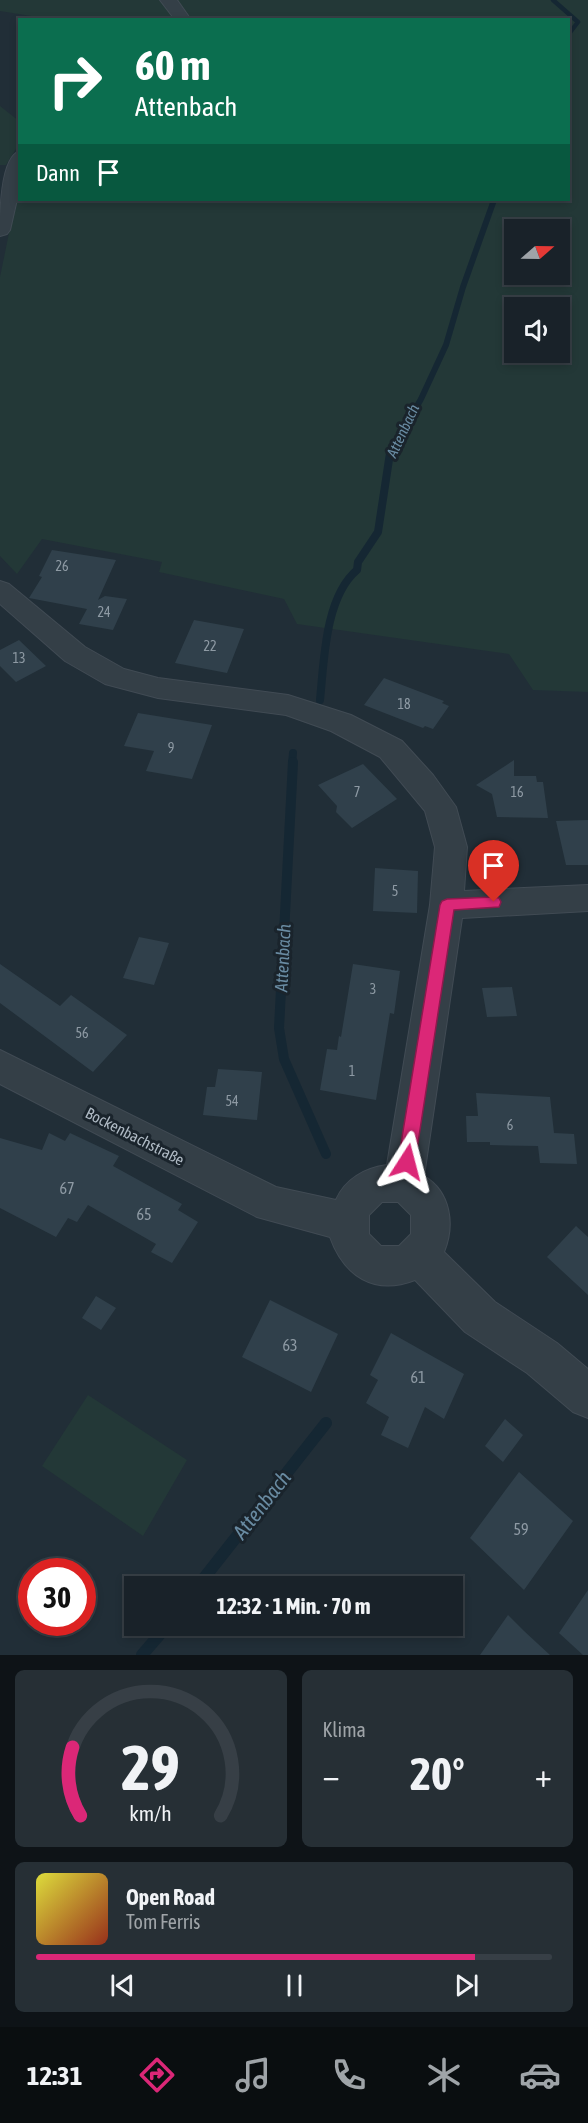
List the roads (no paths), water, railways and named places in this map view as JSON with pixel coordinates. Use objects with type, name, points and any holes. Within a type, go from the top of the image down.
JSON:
[{"type":"street","points":[[168,0],[175,6],[180,18]]},
{"type":"street","points":[[0,230],[15,160],[18,158]]},
{"type":"street","points":[[0,590],[75,654],[115,678],[158,688],[288,705],[341,723],[391,748],[440,807],[451,846],[447,905],[403,1186]]},
{"type":"street","points":[[447,905],[588,898]]},
{"type":"street","name":"Bockenbachstraße","points":[[0,1066],[271,1204],[347,1222]]},
{"type":"street","points":[[390,1183],[403,1186],[416,1193],[425,1204],[431,1217],[432,1231],[428,1244],[420,1256],[407,1263],[392,1266],[377,1264],[355,1247],[349,1235],[347,1222],[349,1210],[355,1198],[365,1190],[390,1183]]},
{"type":"street","points":[[420,1256],[480,1317],[542,1358],[588,1396]]},
{"type":"waterway","name":"Attenbach","points":[[553,0],[578,22],[570,32]]},
{"type":"waterway","name":"Attenbach","points":[[392,450],[421,399],[446,345],[463,287],[494,201]]},
{"type":"waterway","name":"Attenbach","points":[[320,700],[325,649],[332,613],[338,596],[346,582],[357,570],[358,562],[378,532],[390,453],[393,448]]},
{"type":"waterway","name":"Attenbach","points":[[292,764],[293,753]]},
{"type":"waterway","name":"Attenbach","points":[[293,762],[279,1028],[284,1059],[326,1154]]},
{"type":"waterway","name":"Attenbach","points":[[206,1576],[326,1423]]},
{"type":"waterway","name":"Attenbach","points":[[142,1655],[158,1636]]}]
